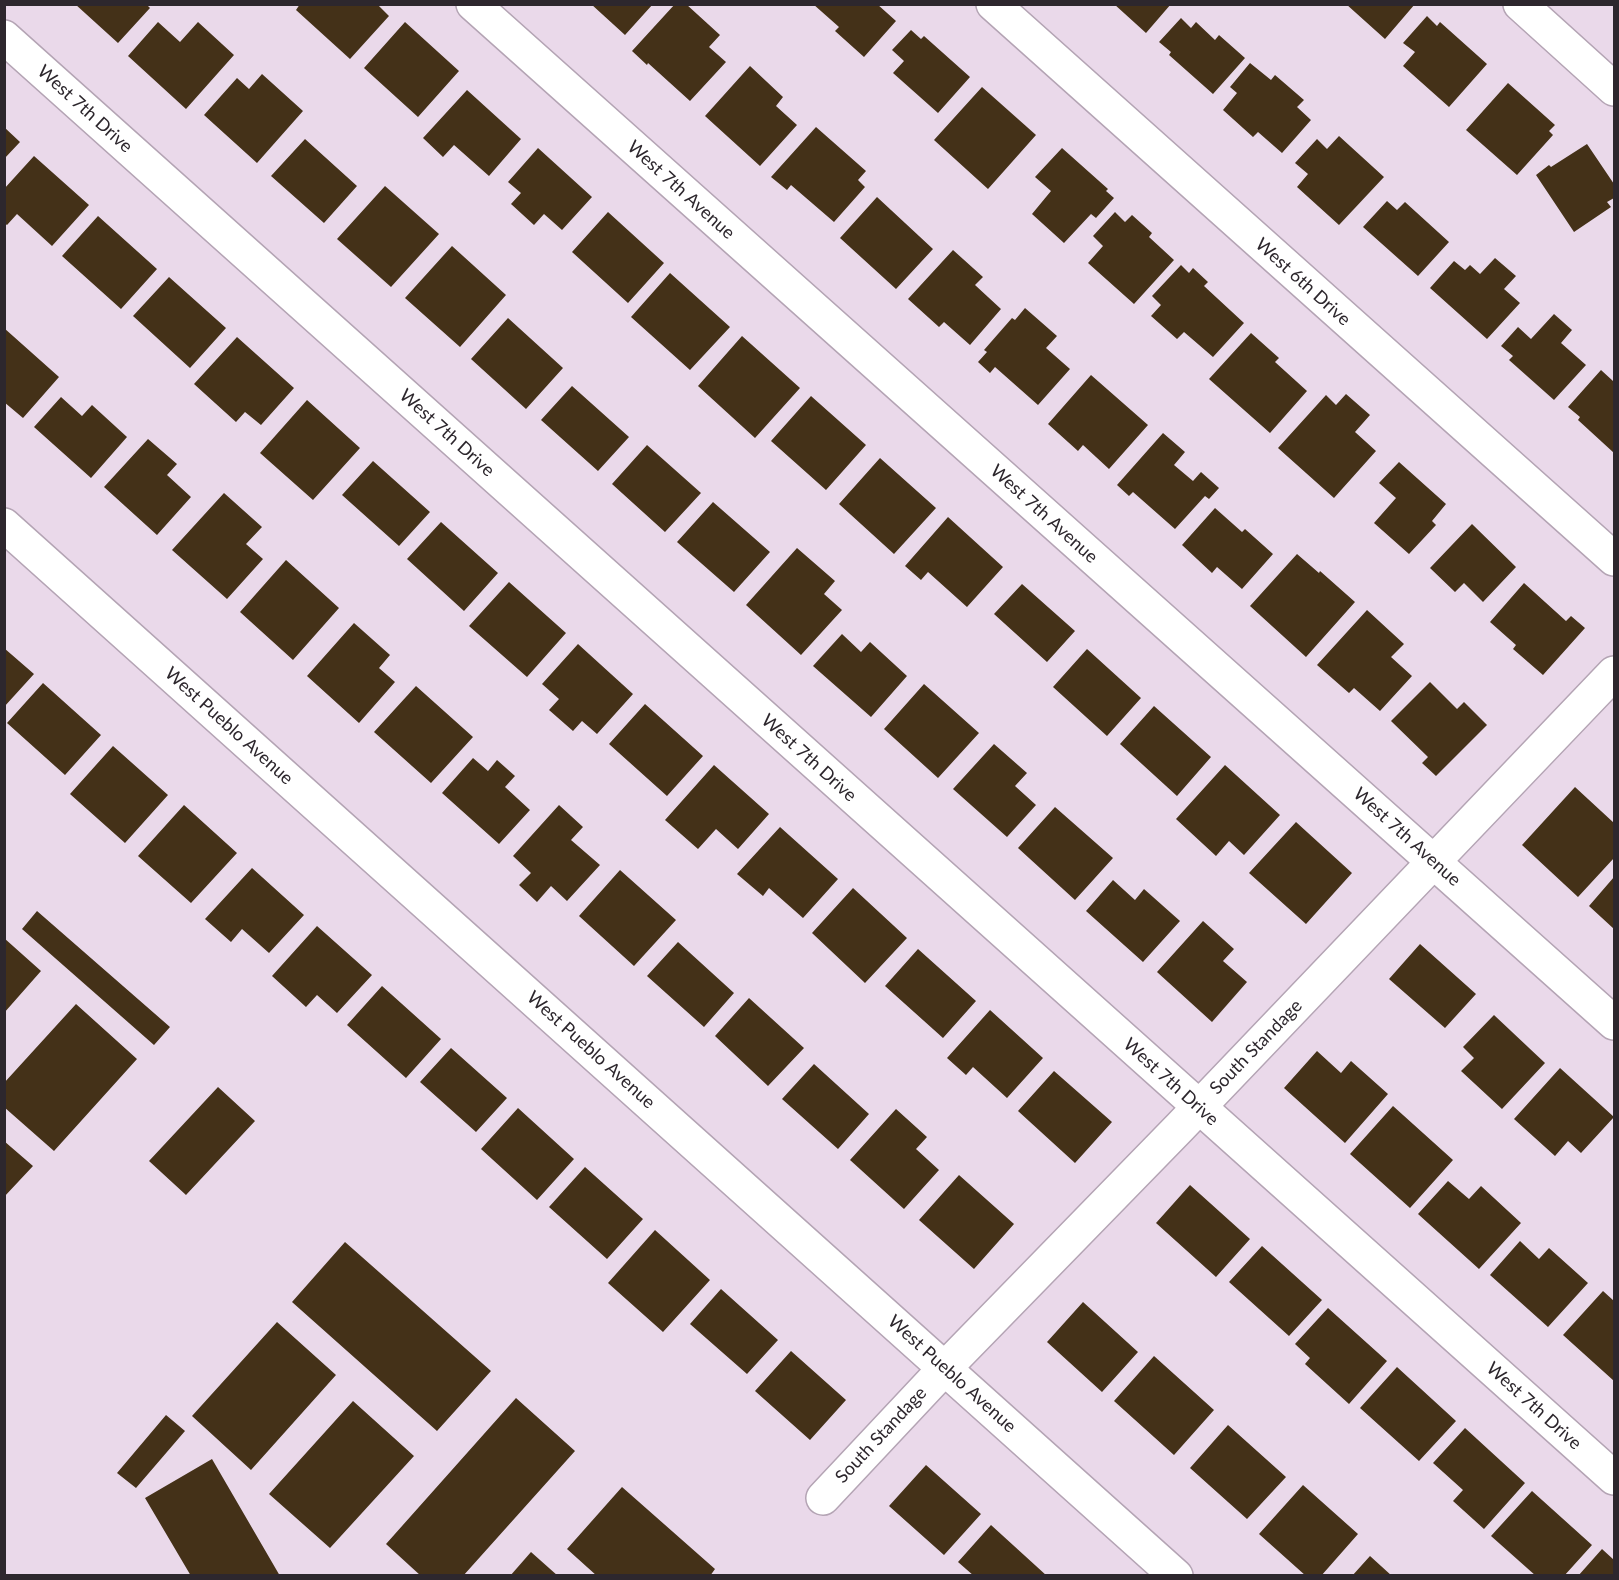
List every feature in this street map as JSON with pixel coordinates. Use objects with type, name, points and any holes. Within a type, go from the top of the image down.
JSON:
[{"type":"street","name":"West 7th Avenue","points":[[473,4],[1614,1023]]},
{"type":"street","name":"West 6th Drive","points":[[993,4],[1614,559]]},
{"type":"street","points":[[1520,4],[1614,89]]},
{"type":"street","name":"West 7th Drive","points":[[4,37],[1614,1478]]},
{"type":"street","name":"West Pueblo Avenue","points":[[4,525],[1176,1575]]},
{"type":"street","name":"South Standage","points":[[823,1498],[945,1368],[1199,1107],[1614,673]]},
{"type":"building","points":[[75,4],[146,4],[150,8],[118,43]]},
{"type":"building","points":[[300,4],[377,4],[389,16],[350,59],[296,10]]},
{"type":"building","points":[[591,4],[653,4],[625,35]]},
{"type":"building","points":[[675,4],[686,4],[720,35],[709,47],[726,62],[690,101],[632,51]]},
{"type":"building","points":[[813,4],[877,4],[896,21],[864,57],[835,31],[839,27]]},
{"type":"building","points":[[1114,4],[1171,4],[1146,33]]},
{"type":"building","points":[[1346,4],[1415,4],[1385,39]]},
{"type":"building","points":[[1427,16],[1437,26],[1440,22],[1487,64],[1449,107],[1403,66],[1415,52],[1403,43]]},
{"type":"building","points":[[1181,18],[1191,28],[1196,22],[1215,40],[1219,35],[1245,58],[1213,94],[1169,55],[1171,52],[1159,42]]},
{"type":"building","points":[[158,22],[180,42],[198,22],[234,55],[186,109],[128,56]]},
{"type":"building","points":[[405,22],[459,71],[418,117],[364,68]]},
{"type":"building","points":[[911,30],[921,39],[924,36],[970,77],[938,113],[893,73],[904,61],[892,50]]},
{"type":"building","points":[[1250,63],[1271,80],[1275,75],[1304,100],[1297,107],[1311,120],[1282,153],[1258,132],[1253,137],[1223,110],[1237,93],[1230,87]]},
{"type":"building","points":[[750,66],[783,97],[776,106],[797,125],[760,166],[705,116]]},
{"type":"building","points":[[262,74],[303,111],[257,163],[204,115],[237,78],[249,89]]},
{"type":"building","points":[[1508,83],[1555,125],[1549,131],[1553,135],[1517,175],[1466,130]]},
{"type":"building","points":[[982,87],[1036,135],[988,189],[934,140]]},
{"type":"building","points":[[467,90],[521,139],[489,176],[454,145],[443,157],[423,138]]},
{"type":"building","points":[[4,127],[20,142],[4,159]]},
{"type":"building","points":[[816,127],[866,171],[858,180],[865,187],[834,222],[791,185],[787,190],[771,177]]},
{"type":"building","points":[[1339,136],[1384,177],[1339,225],[1297,187],[1308,174],[1295,163],[1317,139],[1327,149]]},
{"type":"building","points":[[305,139],[357,186],[324,223],[271,176]]},
{"type":"building","points":[[1587,144],[1614,184],[1614,198],[1607,202],[1611,207],[1574,232],[1536,175]]},
{"type":"building","points":[[538,148],[592,197],[562,230],[544,214],[534,225],[511,204],[521,193],[508,182]]},
{"type":"building","points":[[1062,148],[1108,189],[1106,191],[1114,198],[1096,218],[1091,214],[1064,243],[1032,214],[1051,191],[1035,177]]},
{"type":"building","points":[[34,156],[89,205],[52,246],[17,214],[7,225],[4,223],[4,189]]},
{"type":"building","points":[[385,186],[439,234],[391,287],[337,239]]},
{"type":"building","points":[[877,197],[933,249],[896,289],[840,238]]},
{"type":"building","points":[[1387,201],[1397,210],[1405,202],[1449,242],[1418,276],[1363,227]]},
{"type":"building","points":[[608,212],[664,263],[628,303],[572,252]]},
{"type":"building","points":[[1115,212],[1125,222],[1132,215],[1152,233],[1149,237],[1174,260],[1134,304],[1088,263],[1103,246],[1093,236]]},
{"type":"building","points":[[98,216],[157,269],[121,309],[62,256]]},
{"type":"building","points":[[452,246],[506,295],[460,347],[405,298]]},
{"type":"building","points":[[953,250],[983,277],[975,285],[1001,309],[970,345],[944,322],[939,327],[908,299]]},
{"type":"building","points":[[1495,258],[1516,276],[1504,289],[1520,303],[1487,339],[1430,288],[1454,261],[1465,270],[1470,265],[1480,274]]},
{"type":"building","points":[[1181,265],[1189,273],[1193,268],[1208,282],[1204,286],[1244,323],[1213,357],[1184,332],[1177,339],[1151,316],[1161,305],[1152,296]]},
{"type":"building","points":[[670,273],[730,327],[690,370],[631,317]]},
{"type":"building","points":[[169,277],[226,328],[190,368],[133,316]]},
{"type":"building","points":[[1025,308],[1057,336],[1046,348],[1070,369],[1038,405],[995,367],[990,373],[978,362],[987,352],[984,350],[1012,318],[1015,320]]},
{"type":"building","points":[[1554,314],[1572,330],[1561,343],[1586,365],[1554,400],[1509,360],[1513,356],[1501,346],[1518,327],[1531,339]]},
{"type":"building","points":[[508,318],[563,368],[526,409],[471,359]]},
{"type":"building","points":[[4,328],[59,377],[23,418],[4,402]]},
{"type":"building","points":[[1251,333],[1279,358],[1275,362],[1307,391],[1270,433],[1209,379]]},
{"type":"building","points":[[742,336],[800,388],[755,438],[698,386]]},
{"type":"building","points":[[237,337],[294,388],[261,425],[245,412],[236,422],[194,384]]},
{"type":"building","points":[[1601,370],[1613,381],[1614,379],[1614,453],[1578,420],[1580,417],[1568,407]]},
{"type":"building","points":[[1091,375],[1148,425],[1109,469],[1083,445],[1078,451],[1048,424]]},
{"type":"building","points":[[572,386],[629,437],[598,471],[541,420]]},
{"type":"building","points":[[1346,394],[1370,415],[1355,432],[1376,451],[1334,498],[1278,448],[1326,395],[1336,405]]},
{"type":"building","points":[[811,396],[866,445],[826,490],[771,441]]},
{"type":"building","points":[[61,397],[82,416],[92,405],[127,437],[91,478],[34,427]]},
{"type":"building","points":[[307,400],[360,448],[313,500],[260,453]]},
{"type":"building","points":[[1163,433],[1185,452],[1174,465],[1193,481],[1201,472],[1219,488],[1209,499],[1205,496],[1175,529],[1133,492],[1129,496],[1117,485]]},
{"type":"building","points":[[148,439],[177,464],[167,475],[191,497],[157,535],[104,487]]},
{"type":"building","points":[[647,445],[701,493],[665,532],[612,484]]},
{"type":"building","points":[[880,458],[936,508],[894,554],[839,504]]},
{"type":"building","points":[[373,461],[430,512],[399,546],[342,495]]},
{"type":"building","points":[[1399,462],[1446,504],[1432,521],[1436,525],[1409,554],[1374,523],[1396,498],[1379,483]]},
{"type":"building","points":[[224,493],[262,527],[246,544],[263,559],[227,599],[172,550]]},
{"type":"building","points":[[713,502],[770,552],[734,592],[677,542]]},
{"type":"building","points":[[1215,508],[1242,532],[1245,529],[1273,554],[1242,589],[1217,567],[1212,573],[1182,545]]},
{"type":"building","points":[[948,517],[1003,567],[967,607],[928,572],[921,580],[905,566]]},
{"type":"building","points":[[441,522],[498,573],[464,611],[407,559]]},
{"type":"building","points":[[1472,524],[1516,567],[1483,602],[1464,583],[1455,592],[1430,568]]},
{"type":"building","points":[[797,548],[835,581],[824,594],[842,610],[801,655],[746,605]]},
{"type":"building","points":[[1297,554],[1355,602],[1306,657],[1250,606]]},
{"type":"building","points":[[286,560],[339,608],[293,660],[240,612]]},
{"type":"building","points":[[509,582],[566,633],[527,677],[469,626]]},
{"type":"building","points":[[1524,583],[1566,621],[1571,616],[1585,628],[1543,675],[1513,649],[1516,645],[1490,622]]},
{"type":"building","points":[[1022,584],[1075,631],[1047,662],[994,614]]},
{"type":"building","points":[[1367,610],[1404,644],[1391,657],[1412,676],[1380,711],[1354,688],[1349,693],[1317,665]]},
{"type":"building","points":[[354,623],[390,655],[379,668],[395,682],[359,723],[307,676]]},
{"type":"building","points":[[842,634],[861,652],[870,642],[907,676],[871,717],[813,666]]},
{"type":"building","points":[[578,644],[633,694],[597,734],[582,721],[573,731],[549,710],[559,699],[542,684]]},
{"type":"building","points":[[4,648],[34,674],[4,707]]},
{"type":"building","points":[[1087,649],[1141,698],[1107,736],[1053,687]]},
{"type":"building","points":[[1430,682],[1457,709],[1464,702],[1487,725],[1436,776],[1422,763],[1428,757],[1391,721]]},
{"type":"building","points":[[43,683],[101,735],[65,775],[7,723]]},
{"type":"building","points":[[924,684],[979,733],[938,778],[884,729]]},
{"type":"building","points":[[416,686],[473,737],[431,783],[374,732]]},
{"type":"building","points":[[645,704],[703,756],[667,796],[609,744]]},
{"type":"building","points":[[1154,706],[1211,757],[1177,796],[1120,744]]},
{"type":"building","points":[[994,744],[1027,773],[1015,786],[1036,805],[1007,837],[953,789]]},
{"type":"building","points":[[113,746],[168,795],[125,843],[70,794]]},
{"type":"building","points":[[473,758],[488,771],[497,760],[515,776],[505,787],[530,810],[499,844],[442,793]]},
{"type":"building","points":[[714,765],[769,814],[738,849],[716,829],[698,849],[665,820]]},
{"type":"building","points":[[1225,765],[1280,815],[1244,855],[1229,841],[1216,856],[1176,819]]},
{"type":"building","points":[[1575,787],[1614,823],[1614,858],[1578,897],[1522,845]]},
{"type":"building","points":[[184,805],[237,853],[191,903],[138,856]]},
{"type":"building","points":[[559,805],[583,827],[571,840],[600,865],[567,901],[551,886],[537,902],[519,885],[531,873],[513,856]]},
{"type":"building","points":[[1055,807],[1113,858],[1075,900],[1018,848]]},
{"type":"building","points":[[1296,822],[1352,873],[1306,924],[1249,873]]},
{"type":"building","points":[[780,827],[838,879],[803,918],[769,888],[763,896],[737,874]]},
{"type":"building","points":[[252,868],[304,915],[269,953],[242,929],[231,942],[205,919]]},
{"type":"building","points":[[620,870],[676,920],[634,966],[579,916]]},
{"type":"building","points":[[1614,877],[1614,929],[1589,906]]},
{"type":"building","points":[[1113,880],[1135,900],[1144,889],[1180,921],[1143,962],[1086,911]]},
{"type":"building","points":[[853,888],[907,938],[865,983],[812,933]]},
{"type":"building","points":[[37,911],[170,1027],[154,1045],[22,929]]},
{"type":"building","points":[[1203,921],[1234,949],[1223,961],[1247,982],[1212,1022],[1157,972]]},
{"type":"building","points":[[317,926],[372,975],[337,1013],[317,995],[306,1007],[272,976]]},
{"type":"building","points":[[4,938],[41,971],[4,1013]]},
{"type":"building","points":[[678,942],[734,993],[704,1027],[647,976]]},
{"type":"building","points":[[1420,944],[1476,994],[1445,1028],[1389,979]]},
{"type":"building","points":[[918,949],[976,1001],[943,1038],[885,986]]},
{"type":"building","points":[[382,986],[441,1039],[406,1078],[347,1025]]},
{"type":"building","points":[[749,998],[804,1048],[768,1086],[715,1036]]},
{"type":"building","points":[[76,1004],[137,1059],[54,1151],[4,1107],[4,1083]]},
{"type":"building","points":[[990,1010],[1043,1058],[1007,1098],[973,1067],[966,1075],[947,1058]]},
{"type":"building","points":[[1494,1015],[1545,1063],[1502,1109],[1461,1071],[1474,1058],[1463,1047]]},
{"type":"building","points":[[451,1048],[507,1098],[476,1132],[420,1082]]},
{"type":"building","points":[[1317,1051],[1341,1073],[1351,1061],[1388,1094],[1345,1143],[1284,1088]]},
{"type":"building","points":[[814,1064],[869,1114],[838,1149],[782,1099]]},
{"type":"building","points":[[1560,1068],[1614,1117],[1581,1153],[1568,1141],[1555,1156],[1514,1119]]},
{"type":"building","points":[[1054,1071],[1112,1122],[1075,1163],[1018,1111]]},
{"type":"building","points":[[218,1087],[255,1121],[186,1195],[149,1161]]},
{"type":"building","points":[[1393,1106],[1453,1160],[1410,1208],[1350,1154]]},
{"type":"building","points":[[518,1108],[574,1159],[537,1200],[481,1149]]},
{"type":"building","points":[[896,1109],[927,1137],[916,1149],[939,1170],[904,1209],[850,1160]]},
{"type":"building","points":[[4,1141],[33,1166],[4,1197]]},
{"type":"building","points":[[585,1167],[643,1219],[607,1259],[549,1207]]},
{"type":"building","points":[[959,1175],[1014,1224],[974,1269],[919,1220]]},
{"type":"building","points":[[1448,1181],[1469,1199],[1481,1186],[1521,1223],[1479,1269],[1418,1214]]},
{"type":"building","points":[[1190,1185],[1250,1239],[1216,1277],[1156,1223]]},
{"type":"building","points":[[655,1230],[710,1280],[663,1332],[608,1283]]},
{"type":"building","points":[[1520,1241],[1539,1259],[1549,1248],[1588,1283],[1548,1327],[1490,1275]]},
{"type":"building","points":[[345,1242],[491,1371],[437,1431],[292,1302]]},
{"type":"building","points":[[1262,1246],[1322,1300],[1289,1336],[1229,1282]]},
{"type":"building","points":[[721,1289],[778,1340],[747,1374],[690,1324]]},
{"type":"building","points":[[1603,1291],[1614,1301],[1614,1381],[1563,1335]]},
{"type":"building","points":[[1083,1302],[1138,1352],[1102,1392],[1047,1342]]},
{"type":"building","points":[[1328,1308],[1387,1361],[1349,1404],[1305,1364],[1310,1358],[1295,1344]]},
{"type":"building","points":[[277,1322],[336,1375],[251,1470],[192,1416]]},
{"type":"building","points":[[791,1351],[846,1400],[810,1440],[755,1391]]},
{"type":"building","points":[[1154,1356],[1214,1410],[1174,1455],[1114,1401]]},
{"type":"building","points":[[1397,1367],[1456,1421],[1419,1461],[1360,1408]]},
{"type":"building","points":[[516,1398],[575,1451],[463,1576],[421,1576],[386,1544]]},
{"type":"building","points":[[353,1401],[414,1456],[330,1548],[269,1494]]},
{"type":"building","points":[[166,1415],[185,1431],[136,1488],[117,1473]]},
{"type":"building","points":[[1228,1425],[1286,1477],[1247,1519],[1190,1468]]},
{"type":"building","points":[[1465,1428],[1525,1483],[1484,1529],[1453,1501],[1463,1490],[1433,1463]]},
{"type":"building","points":[[212,1459],[280,1576],[191,1576],[145,1498]]},
{"type":"building","points":[[926,1465],[981,1514],[944,1555],[889,1506]]},
{"type":"building","points":[[1303,1485],[1358,1534],[1321,1576],[1306,1576],[1259,1534]]},
{"type":"building","points":[[622,1487],[715,1569],[710,1576],[597,1576],[567,1549]]},
{"type":"building","points":[[1532,1491],[1592,1545],[1564,1576],[1536,1576],[1491,1536]]},
{"type":"building","points":[[991,1525],[1047,1576],[974,1576],[958,1562]]},
{"type":"building","points":[[1602,1549],[1614,1560],[1614,1576],[1578,1576]]},
{"type":"building","points":[[531,1552],[558,1576],[510,1576]]},
{"type":"building","points":[[1370,1556],[1392,1576],[1352,1576]]}]
